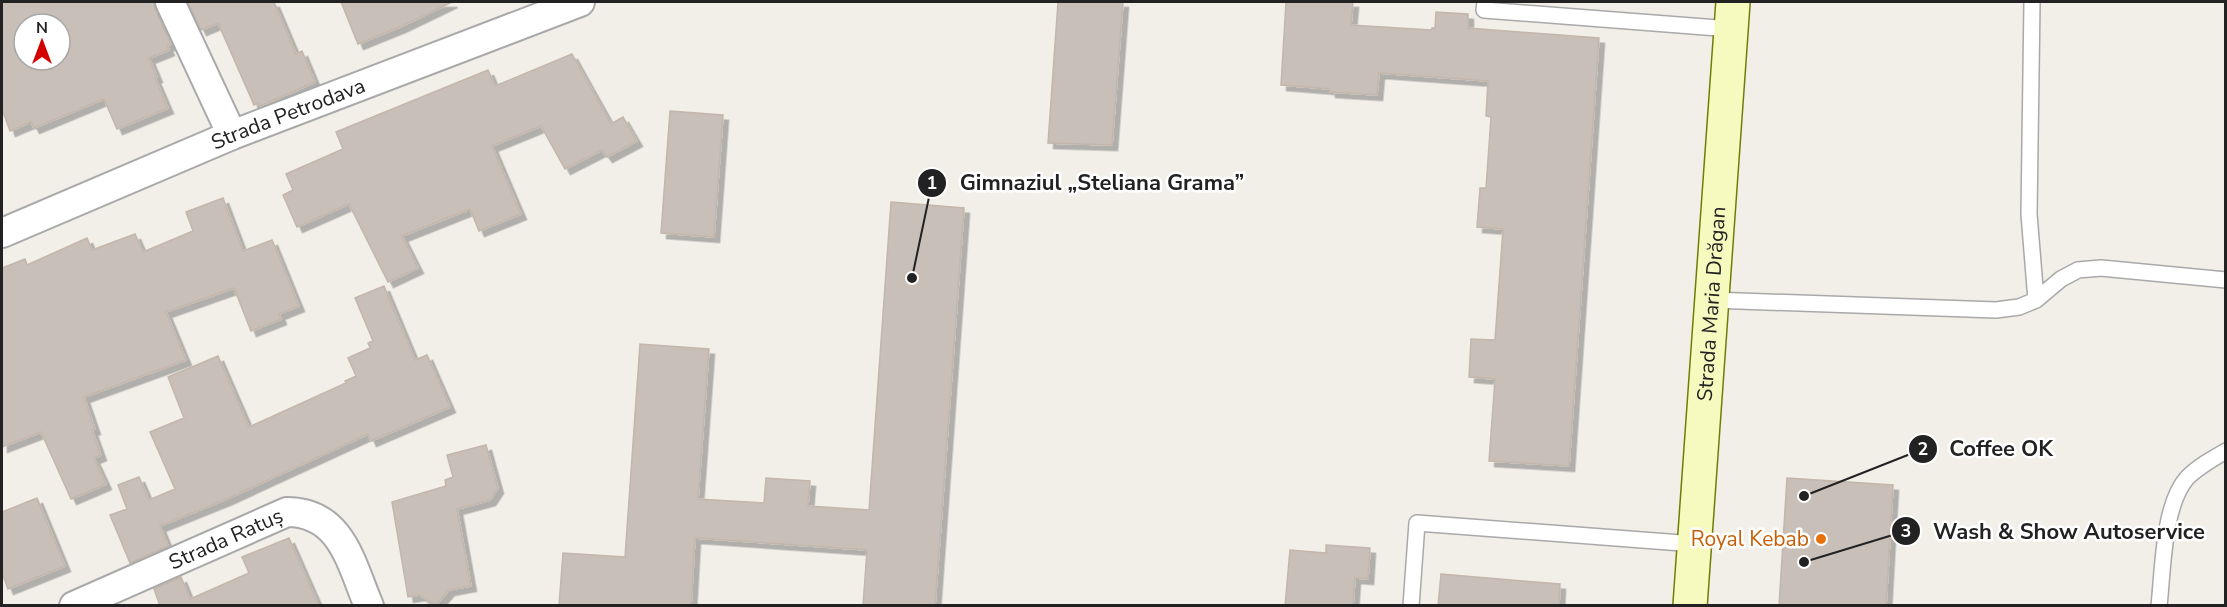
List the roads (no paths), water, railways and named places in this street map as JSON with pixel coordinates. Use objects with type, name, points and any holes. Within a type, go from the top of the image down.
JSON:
[{"type":"main road","name":"Strada Maria Drăgan","points":[[1690,606],[1732,15]]},
{"type":"street","points":[[170,2],[232,135]]},
{"type":"street","name":"Strada Petrodava","points":[[2,233],[232,135],[580,2]]},
{"type":"street","name":"Strada Ratuș","points":[[74,606],[287,512],[302,512],[315,516],[332,528],[341,541],[369,606]]},
{"type":"lane","points":[[1485,2],[1484,10],[1732,15]]},
{"type":"lane","points":[[2032,2],[2029,214],[2036,300]]},
{"type":"lane","points":[[1712,300],[1996,310],[2019,307],[2036,300],[2061,279],[2078,270],[2101,268],[2226,280]]},
{"type":"lane","points":[[2159,606],[2168,516],[2186,480],[2207,461],[2226,451]]},
{"type":"lane","points":[[1411,606],[1417,523],[1695,544]]},
{"type":"place","name":"Gimnaziul „Steliana Grama”","points":[[912,278]]},
{"type":"place","name":"Coffee OK","points":[[1804,496]]},
{"type":"place","name":"Royal Kebab","points":[[1821,539]]},
{"type":"place","name":"Wash & Show Autoservice","points":[[1804,562]]}]
